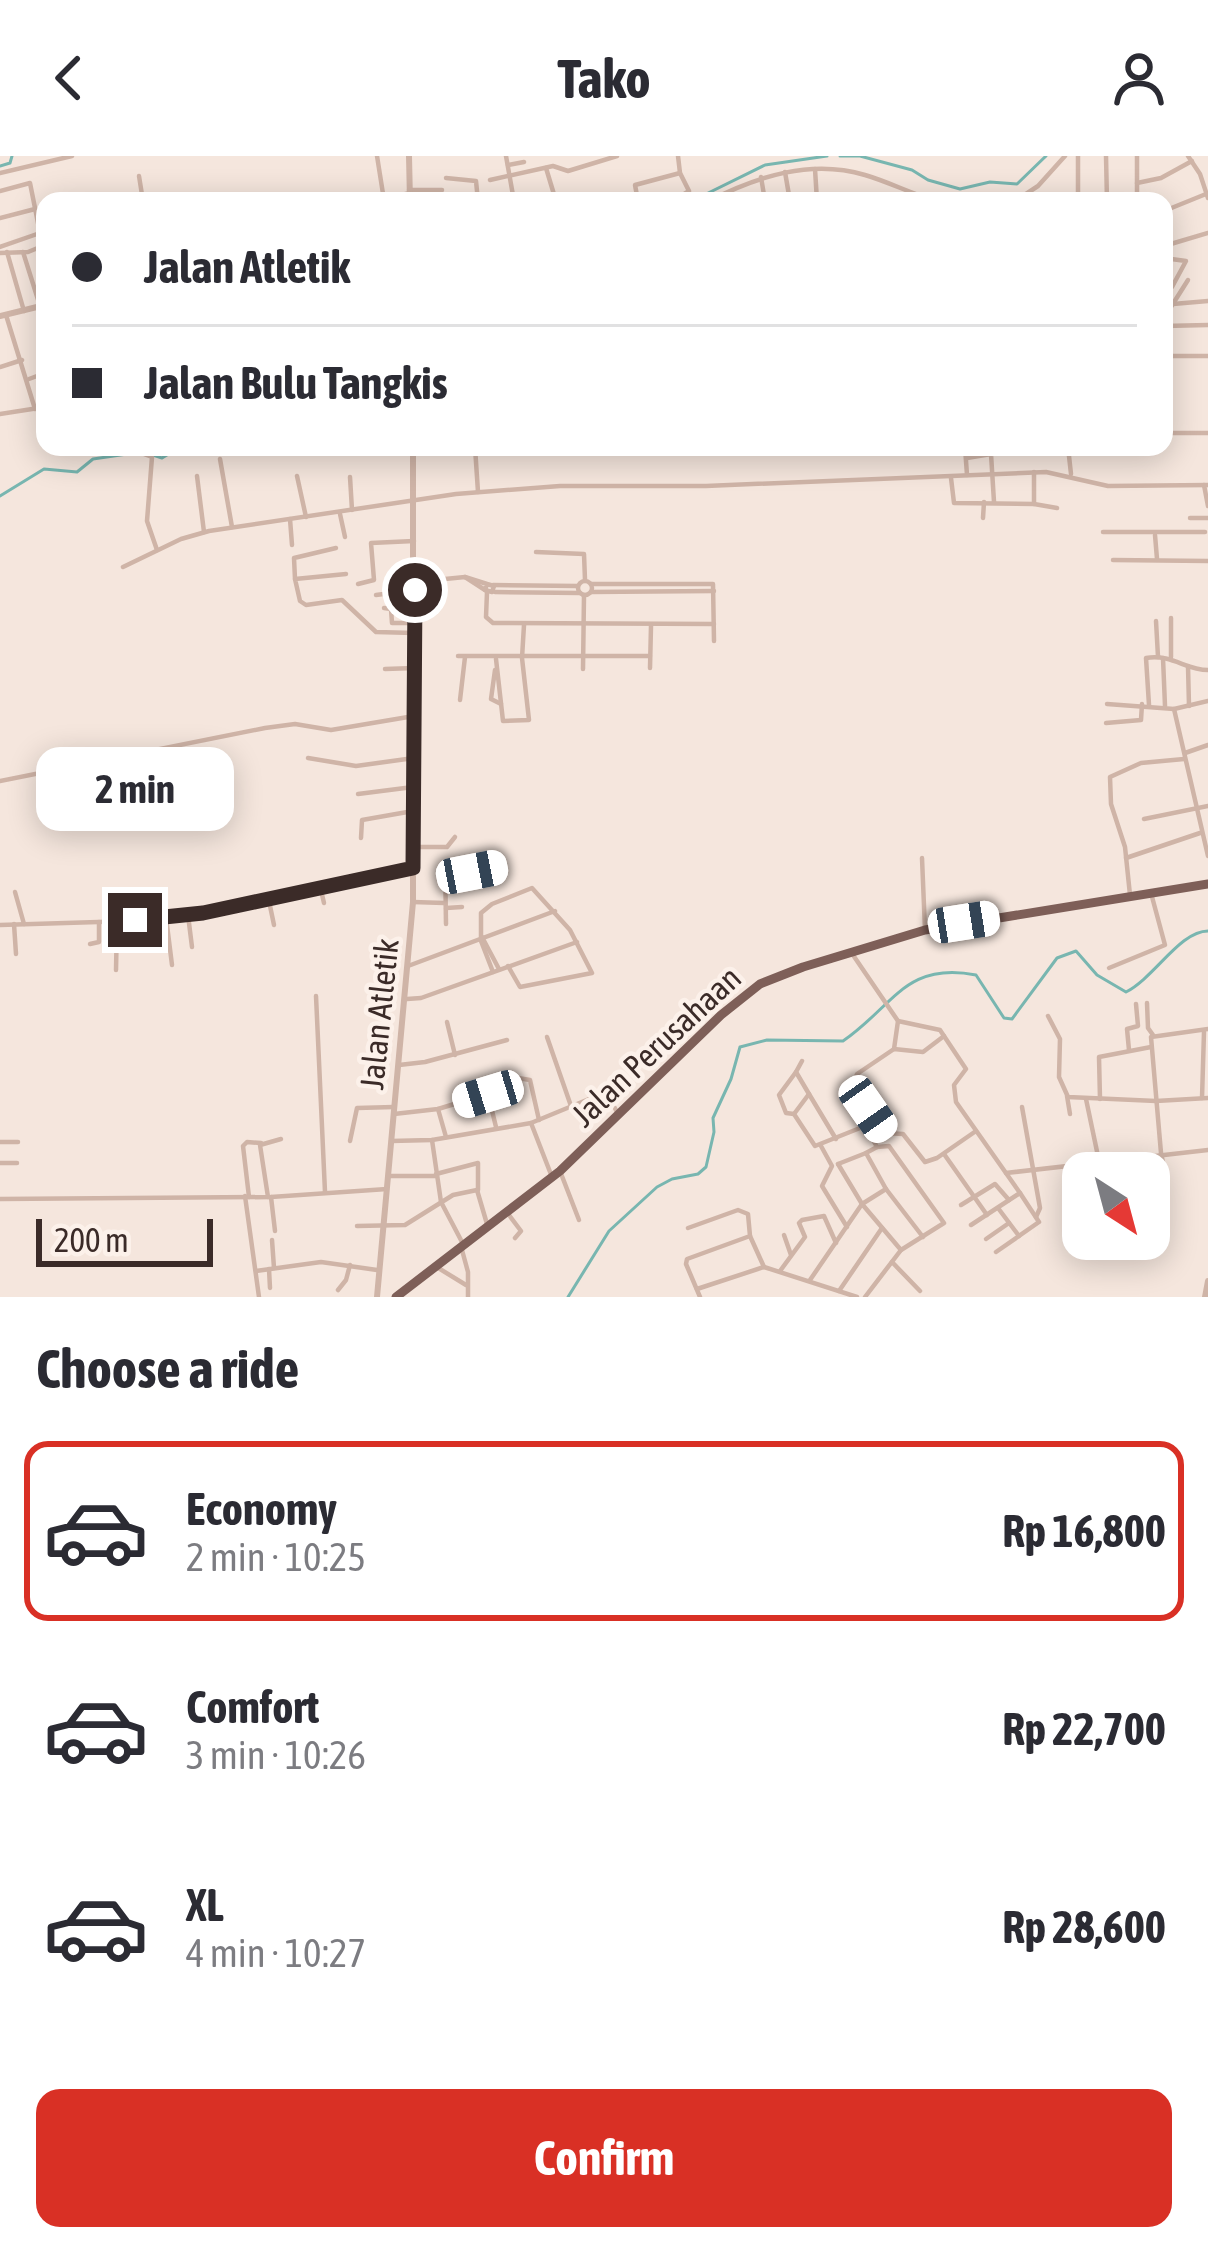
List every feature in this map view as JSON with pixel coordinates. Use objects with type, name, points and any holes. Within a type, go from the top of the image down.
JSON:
[{"type":"main road","name":"Jalan Perusahaan","points":[[396,1297],[556,1174],[721,1015],[760,984],[926,930],[1208,884]]},
{"type":"street","points":[[19,156],[21,168]]},
{"type":"street","points":[[0,173],[72,156]]},
{"type":"street","points":[[377,156],[381,192]]},
{"type":"street","points":[[409,156],[409,192]]},
{"type":"street","points":[[506,156],[513,192]]},
{"type":"street","points":[[490,180],[546,168],[568,171],[615,156]]},
{"type":"street","points":[[678,156],[689,192]]},
{"type":"street","points":[[1029,192],[1065,156]]},
{"type":"street","points":[[1078,156],[1078,192]]},
{"type":"street","points":[[1106,156],[1107,192]]},
{"type":"street","points":[[1136,192],[1137,156]]},
{"type":"street","points":[[1136,183],[1161,178],[1190,159],[1207,196],[1173,208]]},
{"type":"street","points":[[508,165],[524,162]]},
{"type":"street","points":[[546,168],[553,192]]},
{"type":"street","points":[[815,169],[817,192]]},
{"type":"street","points":[[729,192],[761,177],[815,169],[865,175],[911,192]]},
{"type":"street","points":[[1200,174],[1208,170]]},
{"type":"street","points":[[636,192],[634,185],[681,172]]},
{"type":"street","points":[[785,172],[788,192]]},
{"type":"street","points":[[139,176],[141,192]]},
{"type":"street","points":[[761,177],[764,192]]},
{"type":"street","points":[[446,178],[474,179],[476,192]]},
{"type":"street","points":[[0,191],[29,183],[36,213]]},
{"type":"street","points":[[429,192],[442,190]]},
{"type":"street","points":[[0,218],[35,208]]},
{"type":"street","points":[[1173,243],[1208,233]]},
{"type":"street","points":[[4,252],[36,236]]},
{"type":"street","points":[[4,252],[24,255],[36,249]]},
{"type":"street","points":[[4,252],[24,311]]},
{"type":"street","points":[[24,255],[36,289]]},
{"type":"street","points":[[1173,259],[1186,261],[1173,285]]},
{"type":"street","points":[[1173,304],[1188,280]]},
{"type":"street","points":[[1173,304],[1208,301]]},
{"type":"street","points":[[0,414],[35,409],[22,360],[3,316],[36,308]]},
{"type":"street","points":[[1173,323],[1208,325]]},
{"type":"street","points":[[1173,356],[1208,356]]},
{"type":"street","points":[[0,367],[22,360]]},
{"type":"street","points":[[28,379],[36,376]]},
{"type":"street","points":[[1173,433],[1208,433]]},
{"type":"street","points":[[145,456],[152,459],[147,521],[158,550]]},
{"type":"street","name":"Jalan Atletik","points":[[377,1297],[413,902],[412,456]]},
{"type":"street","points":[[476,456],[478,492]]},
{"type":"street","points":[[967,475],[965,458],[978,456]]},
{"type":"street","points":[[991,456],[994,502]]},
{"type":"street","points":[[1069,456],[1070,474]]},
{"type":"street","points":[[220,459],[232,527]]},
{"type":"street","points":[[1034,472],[1034,504]]},
{"type":"street","points":[[123,567],[204,532],[478,492],[560,486],[706,486],[1034,472],[1070,474],[1105,485],[1206,485],[1208,506]]},
{"type":"street","points":[[197,476],[204,532]]},
{"type":"street","points":[[297,476],[306,517]]},
{"type":"street","points":[[350,476],[352,510]]},
{"type":"street","points":[[951,476],[953,503],[1058,508]]},
{"type":"street","points":[[983,518],[984,502]]},
{"type":"street","points":[[339,511],[345,538]]},
{"type":"street","points":[[1190,518],[1208,518]]},
{"type":"street","points":[[290,519],[292,544]]},
{"type":"street","points":[[1103,532],[1205,532]]},
{"type":"street","points":[[1155,532],[1157,559]]},
{"type":"street","points":[[358,584],[374,581],[373,542],[414,541]]},
{"type":"street","points":[[336,548],[296,556],[295,579],[303,604],[342,601],[376,632],[414,633]]},
{"type":"street","points":[[536,552],[584,554],[583,669]]},
{"type":"street","points":[[1113,560],[1208,561]]},
{"type":"street","points":[[295,579],[346,574]]},
{"type":"street","points":[[376,595],[464,577],[489,588],[713,587],[714,641]]},
{"type":"street","points":[[489,588],[489,621],[584,626],[714,624]]},
{"type":"street","points":[[384,608],[391,608],[393,624],[415,622]]},
{"type":"street","points":[[1171,618],[1171,657]]},
{"type":"street","points":[[1156,621],[1165,706]]},
{"type":"street","points":[[496,663],[491,700],[501,704],[504,722],[531,717],[522,658],[524,625]]},
{"type":"street","points":[[650,626],[650,668]]},
{"type":"street","points":[[460,700],[461,656],[496,663],[522,658],[650,656]]},
{"type":"street","points":[[1106,723],[1142,720],[1146,658],[1171,657],[1208,670]]},
{"type":"street","points":[[1187,666],[1189,706]]},
{"type":"street","points":[[385,669],[415,668]]},
{"type":"street","points":[[1107,704],[1174,709],[1208,701]]},
{"type":"street","points":[[1174,709],[1208,856]]},
{"type":"street","points":[[0,782],[265,728],[303,724],[331,730],[414,716]]},
{"type":"street","points":[[1130,897],[1110,777],[1141,763],[1183,756],[1208,745]]},
{"type":"street","points":[[308,758],[356,766],[414,758]]},
{"type":"street","points":[[358,794],[413,787]]},
{"type":"street","points":[[1144,819],[1208,806]]},
{"type":"street","points":[[361,838],[362,820],[413,811]]},
{"type":"street","points":[[1126,858],[1202,832]]},
{"type":"street","points":[[413,847],[446,847],[454,837]]},
{"type":"street","points":[[922,859],[926,930]]},
{"type":"street","points":[[445,862],[446,924]]},
{"type":"street","points":[[446,877],[499,867]]},
{"type":"street","points":[[0,926],[188,914],[413,868]]},
{"type":"street","points":[[320,886],[323,903]]},
{"type":"street","points":[[496,970],[482,937],[482,910],[530,888],[536,889],[577,941],[590,975],[519,986],[508,966]]},
{"type":"street","points":[[15,892],[24,924]]},
{"type":"street","points":[[1109,968],[1165,944],[1151,893]]},
{"type":"street","points":[[268,899],[274,925]]},
{"type":"street","points":[[413,902],[462,907]]},
{"type":"street","points":[[409,966],[554,911]]},
{"type":"street","points":[[188,914],[192,947]]},
{"type":"street","points":[[166,917],[172,964]]},
{"type":"street","points":[[116,970],[117,921]]},
{"type":"street","points":[[90,944],[99,942],[99,922]]},
{"type":"street","points":[[14,924],[16,953]]},
{"type":"street","points":[[405,999],[421,998],[577,941]]},
{"type":"street","points":[[852,953],[898,1021],[894,1049]]},
{"type":"street","points":[[316,996],[325,1192]]},
{"type":"street","points":[[1148,1003],[1161,1152]]},
{"type":"street","points":[[1129,1050],[1127,1029],[1138,1026],[1136,1004]]},
{"type":"street","points":[[1048,1016],[1060,1039],[1059,1076],[1070,1114]]},
{"type":"street","points":[[898,1021],[937,1027],[944,1036],[965,1067],[954,1085],[954,1096],[1040,1222],[996,1252]]},
{"type":"street","points":[[447,1022],[455,1055]]},
{"type":"street","points":[[1066,1096],[1156,1101],[1205,1098],[1206,1029],[1153,1035]]},
{"type":"street","points":[[944,1036],[923,1052],[894,1049],[857,1074],[852,1086],[885,1133],[903,1134],[925,1162],[976,1131]]},
{"type":"street","points":[[547,1037],[571,1106]]},
{"type":"street","points":[[399,1065],[507,1040]]},
{"type":"street","points":[[1100,1099],[1100,1057],[1151,1047]]},
{"type":"street","points":[[794,1114],[786,1113],[778,1095],[802,1061]]},
{"type":"street","points":[[796,1072],[836,1139]]},
{"type":"street","points":[[518,1078],[530,1080],[539,1120]]},
{"type":"street","points":[[350,1141],[357,1108],[438,1109],[506,1088]]},
{"type":"street","points":[[391,1141],[432,1140],[531,1123],[607,1092],[619,1116]]},
{"type":"street","points":[[488,1094],[496,1127]]},
{"type":"street","points":[[794,1114],[809,1094]]},
{"type":"street","points":[[1086,1099],[1097,1152]]},
{"type":"street","points":[[1022,1107],[1040,1208],[1036,1217]]},
{"type":"street","points":[[438,1109],[446,1137]]},
{"type":"street","points":[[794,1114],[814,1146],[865,1126],[877,1148]]},
{"type":"street","points":[[531,1123],[556,1174],[570,1189],[579,1220]]},
{"type":"street","points":[[259,1297],[243,1146],[281,1139]]},
{"type":"street","points":[[432,1140],[441,1202],[461,1244],[468,1273],[468,1297]]},
{"type":"street","points":[[0,1142],[18,1142]]},
{"type":"street","points":[[261,1143],[275,1231]]},
{"type":"street","points":[[821,1146],[902,1250]]},
{"type":"street","points":[[688,1228],[743,1210],[764,1268],[861,1297],[902,1250],[944,1221],[889,1146],[835,1165],[821,1184],[847,1227]]},
{"type":"street","points":[[1170,1153],[1208,1150]]},
{"type":"street","points":[[866,1153],[886,1190],[922,1237]]},
{"type":"street","points":[[944,1154],[987,1216]]},
{"type":"street","points":[[0,1163],[17,1162]]},
{"type":"street","points":[[388,1176],[436,1175],[478,1163],[478,1190],[487,1224]]},
{"type":"street","points":[[1006,1173],[1062,1165]]},
{"type":"street","points":[[961,1205],[994,1184],[1009,1200]]},
{"type":"street","points":[[0,1199],[270,1197],[387,1189]]},
{"type":"street","points":[[357,1226],[405,1226],[458,1193],[478,1190]]},
{"type":"street","points":[[809,1281],[862,1204],[886,1190]]},
{"type":"street","points":[[971,1225],[1020,1193]]},
{"type":"street","points":[[998,1208],[1019,1236]]},
{"type":"street","points":[[506,1210],[521,1231],[515,1238]]},
{"type":"street","points":[[778,1274],[805,1237],[800,1221],[820,1215],[836,1243]]},
{"type":"street","points":[[986,1239],[1009,1223]]},
{"type":"street","points":[[839,1291],[882,1228]]},
{"type":"street","points":[[784,1235],[791,1255]]},
{"type":"street","points":[[750,1236],[687,1259],[698,1293],[764,1268]]},
{"type":"street","points":[[271,1288],[272,1240]]},
{"type":"street","points":[[256,1271],[321,1262],[377,1270]]},
{"type":"street","points":[[892,1262],[920,1291]]},
{"type":"street","points":[[338,1290],[350,1265]]},
{"type":"street","points":[[434,1266],[466,1285]]},
{"type":"waterway","points":[[0,166],[10,163],[12,156]]},
{"type":"waterway","points":[[710,192],[765,165],[827,156]]},
{"type":"waterway","points":[[840,156],[860,156],[912,170],[960,189],[990,182],[1017,184],[1046,156]]},
{"type":"waterway","points":[[0,496],[44,469],[77,472],[93,459],[114,456]]},
{"type":"waterway","points":[[156,456],[165,456]]},
{"type":"waterway","points":[[568,1297],[609,1231],[657,1187],[706,1167],[713,1118],[740,1047],[767,1040],[843,1041],[916,981],[952,972],[976,975],[1004,1018],[1012,1019],[1057,958],[1076,951],[1097,975],[1126,992],[1187,938],[1208,931]]},
{"type":"route","points":[[135,920],[203,913],[413,868],[415,590]]}]
